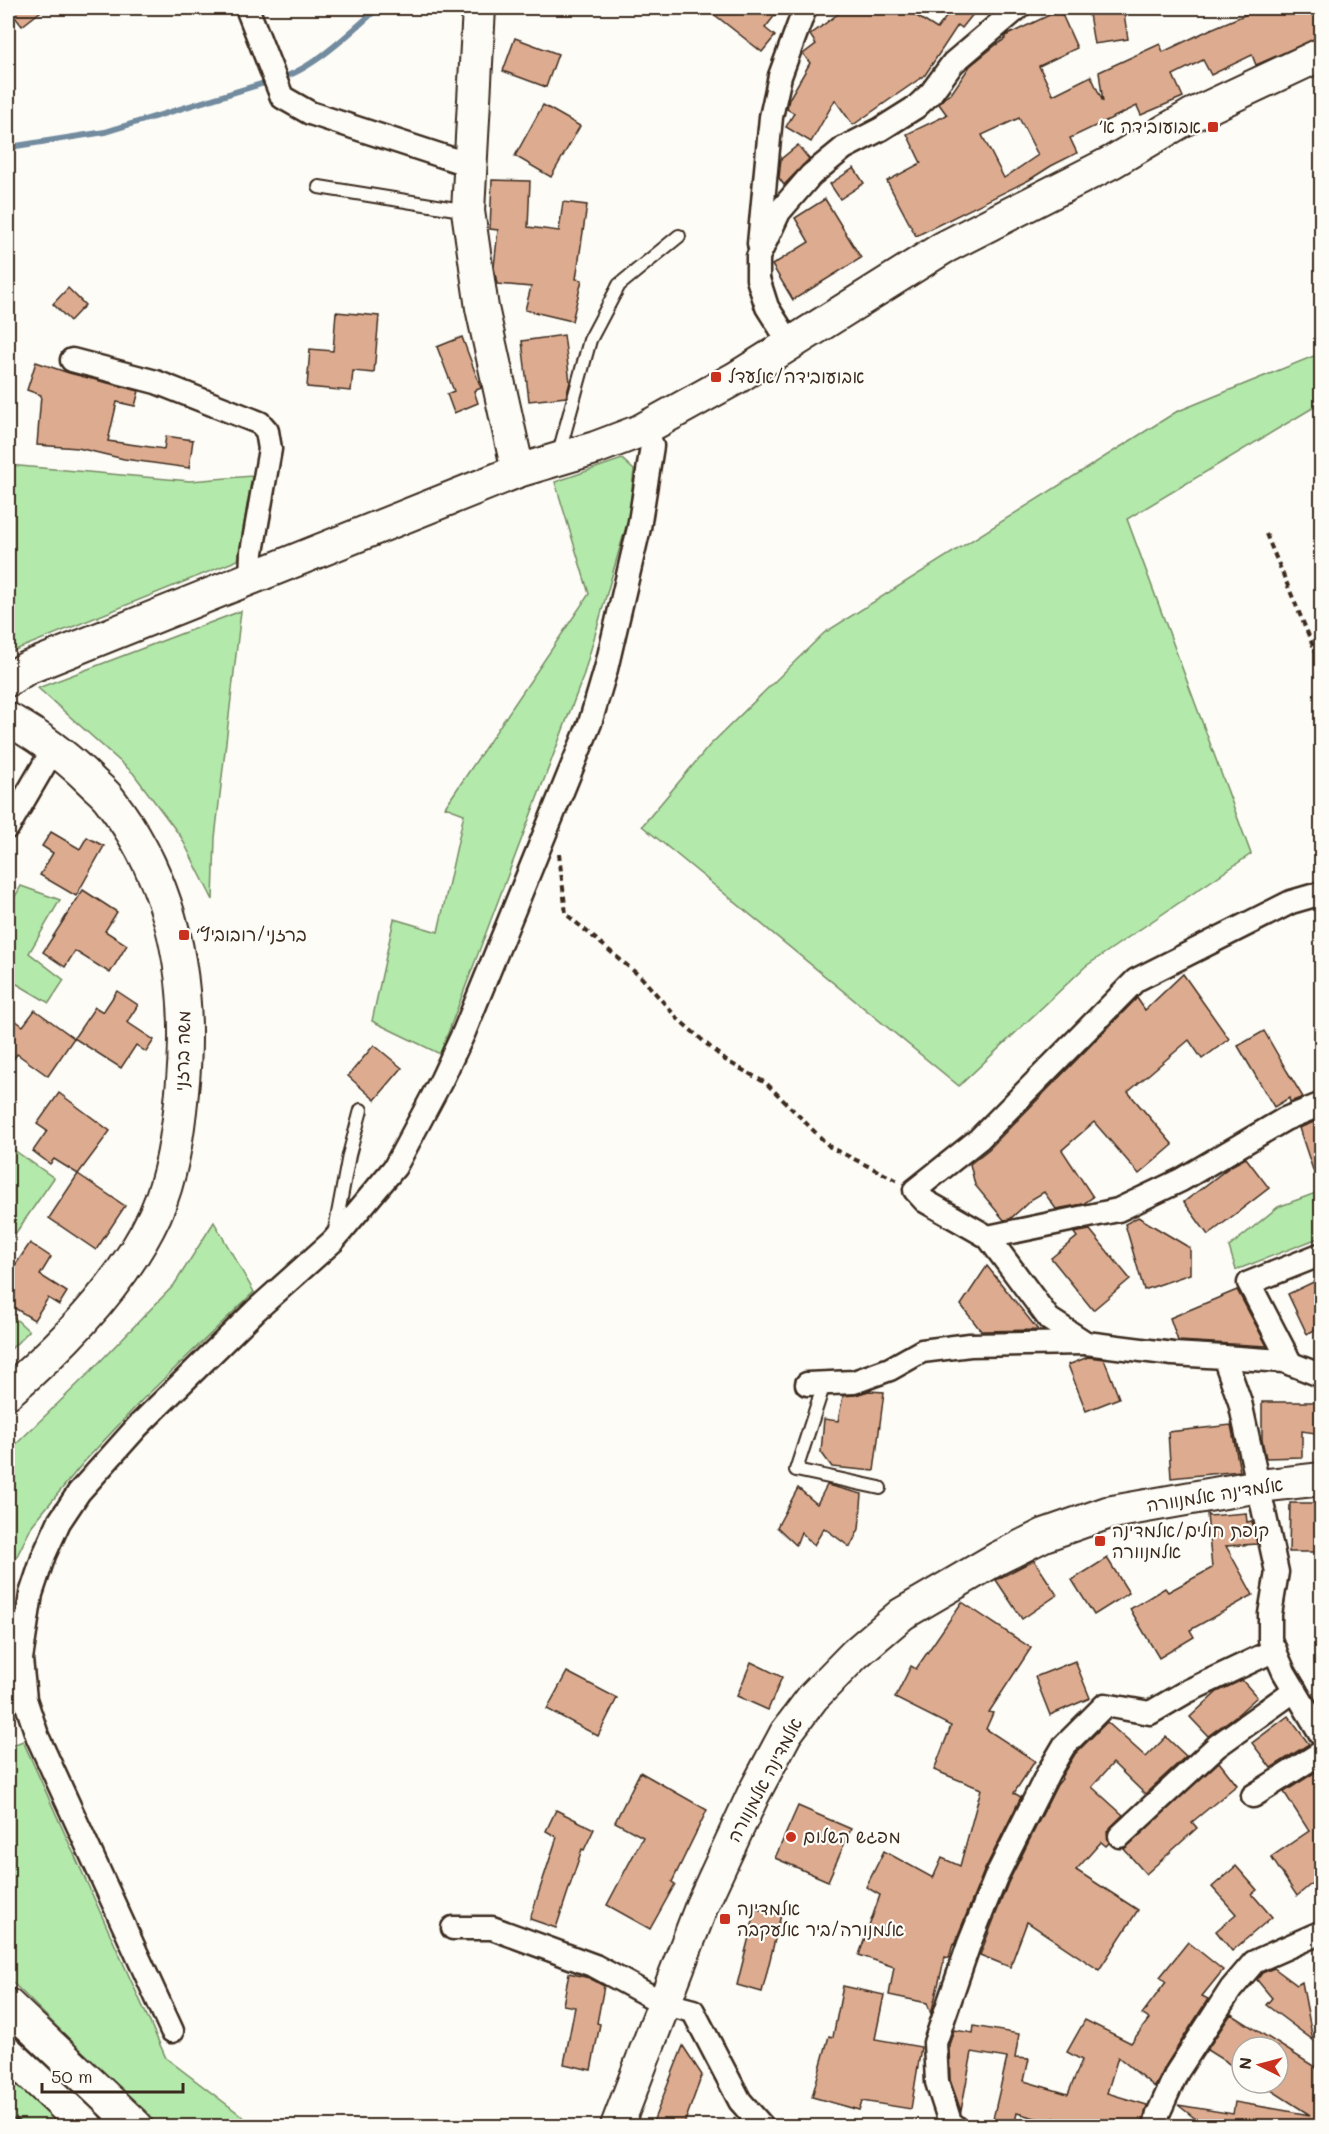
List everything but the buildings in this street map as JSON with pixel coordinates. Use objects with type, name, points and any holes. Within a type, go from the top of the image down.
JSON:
[{"type":"street","points":[[247,8],[282,97],[310,113],[470,165]]},
{"type":"street","points":[[479,8],[468,211],[482,308],[518,471]]},
{"type":"street","points":[[791,345],[767,307],[758,279],[758,257],[771,117],[780,76],[806,8]]},
{"type":"street","points":[[758,257],[779,212],[811,175],[844,148],[916,107],[931,93],[953,63],[1018,8]]},
{"type":"street","points":[[8,680],[27,668],[518,471],[595,448],[646,427],[791,345],[944,248],[1112,162],[1192,115],[1322,54]]},
{"type":"street","points":[[72,360],[156,382],[260,423],[267,431],[270,449],[252,552],[251,580]]},
{"type":"street","points":[[172,2031],[38,1738],[25,1699],[21,1659],[31,1594],[44,1555],[59,1522],[79,1492],[138,1426],[255,1310],[333,1241],[395,1167],[422,1119],[464,1032],[590,723],[606,669],[639,528],[652,446],[646,427]]},
{"type":"street","name":"משה ברזני","points":[[8,719],[54,748],[75,765],[109,799],[153,871],[171,916],[185,995],[183,1080],[178,1126],[166,1185],[154,1216],[122,1270],[95,1306],[8,1392]]},
{"type":"street","points":[[8,827],[54,748]]},
{"type":"street","points":[[1086,1343],[1049,1319],[988,1237],[925,1200],[915,1190],[979,1139],[1136,980],[1291,902],[1322,893]]},
{"type":"street","points":[[988,1237],[1118,1210],[1181,1180],[1285,1119],[1322,1104]]},
{"type":"street","points":[[1292,1364],[1249,1282],[1322,1254]]},
{"type":"street","points":[[815,1384],[854,1382],[890,1368],[922,1351],[970,1345],[1086,1343],[1173,1354],[1284,1361],[1322,1376]]},
{"type":"street","points":[[1224,1357],[1240,1401],[1277,1572],[1270,1614],[1270,1640],[1284,1672],[1322,1736]]},
{"type":"street","name":"אלמדינה אלמנוורה","points":[[617,2127],[702,1905],[753,1795],[786,1733],[813,1697],[855,1654],[902,1614],[998,1558],[1044,1535],[1107,1513],[1259,1486],[1322,1479]]},
{"type":"street","points":[[955,2127],[950,2122],[937,2082],[935,2043],[969,1944],[996,1877],[1029,1808],[1064,1746],[1105,1705],[1150,1713],[1186,1692],[1275,1650]]},
{"type":"street","points":[[1120,1836],[1217,1746],[1295,1690]]},
{"type":"street","points":[[1253,1796],[1322,1752]]},
{"type":"street","points":[[453,1928],[492,1928],[596,1966],[663,2002],[693,2011],[740,2101],[762,2127]]},
{"type":"street","points":[[1155,2127],[1158,2114],[1177,2072],[1231,1989],[1254,1962],[1322,1932]]},
{"type":"street","points":[[8,2005],[136,2127]]},
{"type":"street","points":[[8,2053],[87,2127]]},
{"type":"lane","points":[[319,187],[468,211]]},
{"type":"lane","points":[[558,459],[590,340],[619,285],[679,236]]},
{"type":"lane","points":[[333,1241],[349,1155],[361,1110]]},
{"type":"lane","points":[[815,1384],[796,1470],[880,1488]]},
{"type":"path","points":[[1266,534],[1322,667]]},
{"type":"path","points":[[550,822],[557,834],[566,914],[642,978],[677,1018],[725,1060],[765,1083],[830,1147],[915,1190]]},
{"type":"path","points":[[8,2110],[21,2127]]},
{"type":"green space","points":[[1321,353],[1321,403],[1127,519],[1251,854],[1086,966],[959,1086],[642,826],[709,746],[824,633],[1176,412]]},
{"type":"green space","points":[[622,459],[634,470],[629,516],[583,677],[440,1054],[372,1021],[394,919],[438,932],[464,814],[445,807],[589,594],[555,482]]},
{"type":"green space","points":[[8,465],[190,481],[252,476],[238,560],[8,653]]},
{"type":"green space","points":[[241,611],[215,838],[213,900],[181,837],[133,773],[38,688]]},
{"type":"green space","points":[[21,886],[60,900],[29,953],[64,980],[49,1003],[17,984],[8,990],[8,909]]},
{"type":"green space","points":[[14,1150],[54,1178],[8,1244],[8,1159]]},
{"type":"green space","points":[[1321,1191],[1321,1237],[1236,1270],[1229,1247],[1278,1207]]},
{"type":"green space","points":[[214,1222],[254,1292],[142,1400],[83,1463],[33,1524],[8,1574],[8,1452],[174,1285]]},
{"type":"green space","points":[[8,1312],[29,1331],[8,1352]]},
{"type":"green space","points":[[23,1741],[166,2058],[255,2126],[157,2126],[8,1978],[8,1747]]},
{"type":"green space","points":[[8,2064],[71,2126],[8,2126]]},
{"type":"waterway","points":[[281,78],[319,58],[378,8]]},
{"type":"waterway","points":[[8,154],[16,146],[105,132],[271,81]]},
{"type":"place","name":"אבועובידה א׳","points":[[1213,127]]},
{"type":"place","name":"אבועובידה/אלעדל","points":[[716,377]]},
{"type":"place","name":"ברזני/רובוביץ׳","points":[[184,935]]},
{"type":"place","name":"קופת חולים/אלמדינה אלמנוורה","points":[[1100,1541]]},
{"type":"place","name":"מפגש השלום","points":[[791,1837]]},
{"type":"place","name":"אלמדינה אלמנורה/ביר אלעקבה","points":[[725,1919]]}]
